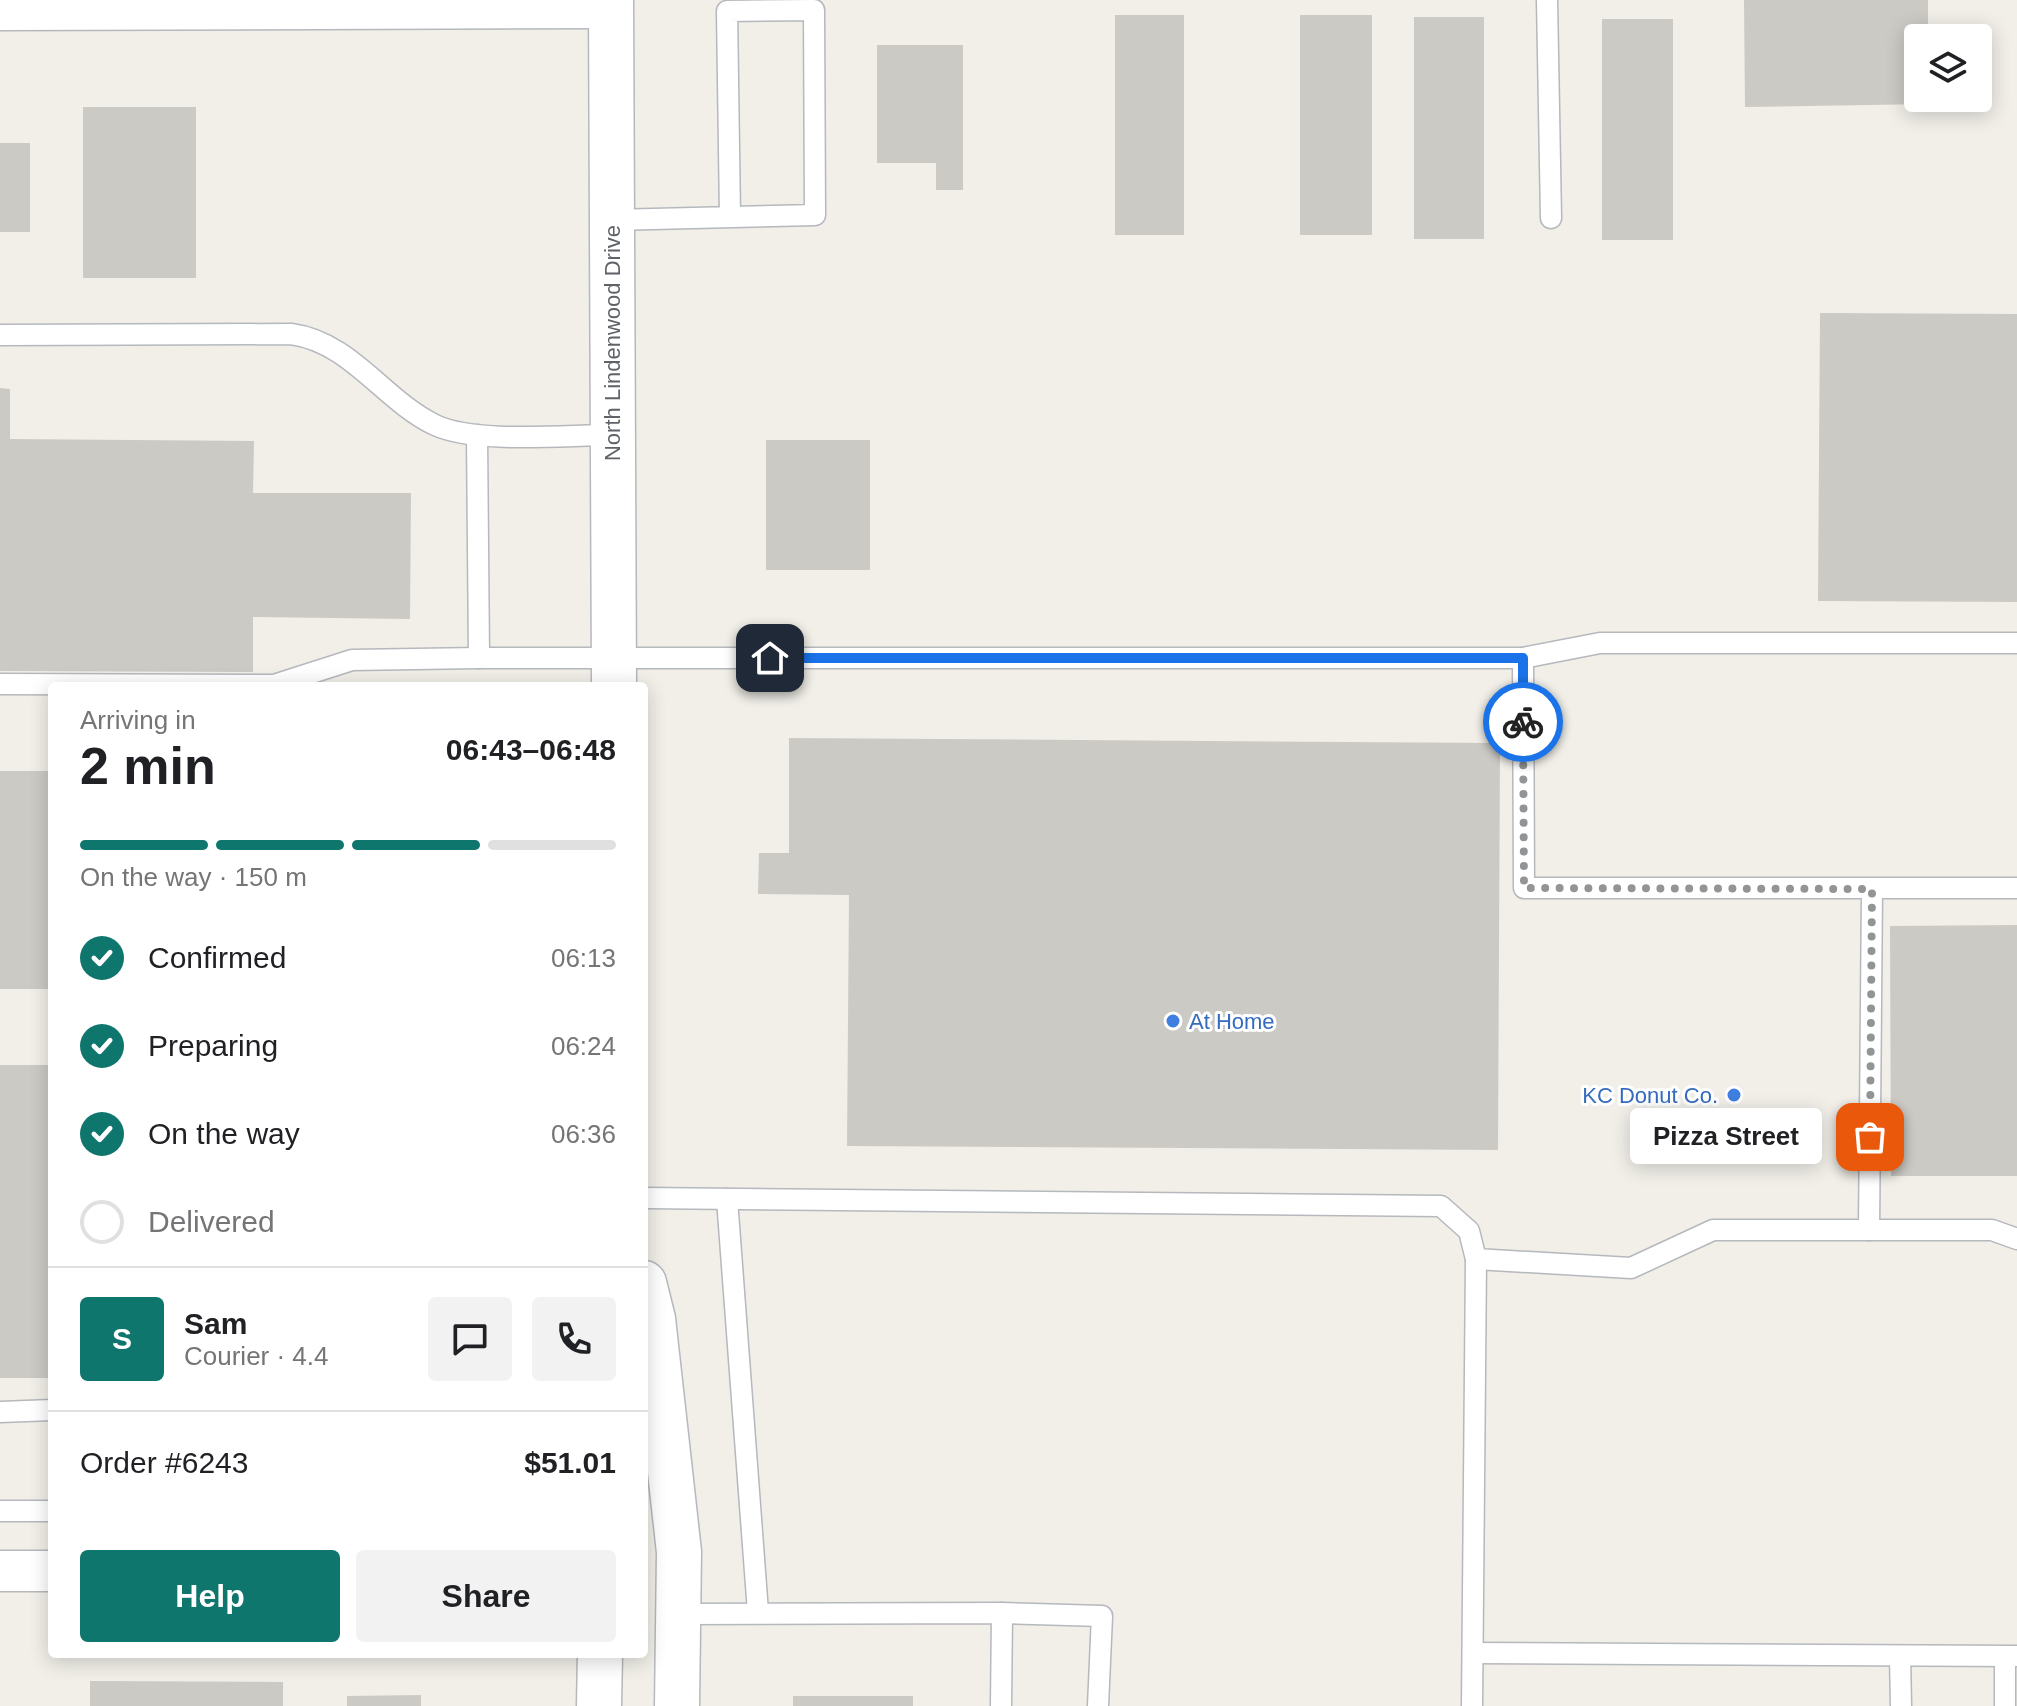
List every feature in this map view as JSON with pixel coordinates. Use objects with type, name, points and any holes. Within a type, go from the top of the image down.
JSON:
[{"type":"street","points":[[0,10],[132,5],[611,4]]},
{"type":"street","name":"North Lindenwood Drive","points":[[611,4],[614,672]]},
{"type":"street","points":[[648,1299],[653,1319],[678,1537],[677,1706]]},
{"type":"street","points":[[0,1571],[48,1571]]},
{"type":"street","points":[[599,1706],[600,1658]]},
{"type":"lane","points":[[1547,0],[1551,218]]},
{"type":"lane","points":[[612,220],[815,215],[814,10],[727,11],[730,217]]},
{"type":"lane","points":[[0,335],[291,334],[314,337],[331,346],[415,413],[448,430],[477,435],[612,435]]},
{"type":"lane","points":[[477,435],[479,658]]},
{"type":"lane","points":[[283,682],[352,660],[479,658],[614,672],[1523,658],[1600,643],[2017,643]]},
{"type":"lane","points":[[1523,658],[1524,888],[2017,888]]},
{"type":"lane","points":[[0,684],[48,684]]},
{"type":"lane","points":[[1869,1230],[1872,889]]},
{"type":"lane","points":[[648,1198],[1441,1206],[1469,1231],[1476,1259],[1472,1706]]},
{"type":"lane","points":[[727,1199],[758,1612]]},
{"type":"lane","points":[[1476,1259],[1631,1268],[1713,1230],[1992,1230],[2017,1239]]},
{"type":"lane","points":[[0,1412],[48,1410]]},
{"type":"lane","points":[[0,1511],[48,1511]]},
{"type":"lane","points":[[1001,1706],[1002,1613]]},
{"type":"lane","points":[[678,1614],[1002,1613],[1102,1616],[1098,1706]]},
{"type":"lane","points":[[1473,1653],[2011,1657],[2005,1706]]},
{"type":"lane","points":[[1900,1656],[1901,1706]]},
{"type":"building","points":[[1744,0],[1928,0],[1928,24],[1904,24],[1904,104],[1745,107]]},
{"type":"building","points":[[1115,15],[1184,15],[1184,235],[1115,235]]},
{"type":"building","points":[[1300,15],[1372,15],[1372,235],[1300,235]]},
{"type":"building","points":[[1414,17],[1484,17],[1484,239],[1414,239]]},
{"type":"building","points":[[1602,19],[1673,19],[1673,240],[1602,240]]},
{"type":"building","points":[[877,45],[963,45],[963,190],[936,190],[936,163],[877,163]]},
{"type":"building","points":[[83,107],[196,107],[196,278],[83,278]]},
{"type":"building","points":[[0,143],[30,143],[30,232],[0,232]]},
{"type":"building","points":[[1820,313],[2017,314],[2017,602],[1818,601]]},
{"type":"building","points":[[0,388],[10,389],[10,439],[254,441],[253,493],[411,493],[410,619],[253,617],[253,672],[0,671]]},
{"type":"building","points":[[766,440],[870,440],[870,570],[766,570]]},
{"type":"building","name":"At Home","points":[[789,738],[1500,743],[1498,1150],[847,1146],[849,895],[758,894],[759,853],[789,853]]},
{"type":"building","points":[[0,771],[48,771],[48,989],[0,989]]},
{"type":"building","points":[[2017,925],[2017,1176],[1891,1176],[1890,926]]},
{"type":"building","points":[[0,1065],[48,1065],[48,1378],[0,1378]]},
{"type":"building","points":[[90,1681],[283,1682],[283,1706],[90,1706]]},
{"type":"building","points":[[421,1695],[421,1706],[347,1706],[347,1696]]},
{"type":"building","points":[[793,1696],[913,1696],[913,1706],[793,1706]]},
{"type":"way so far","points":[[1523,722],[1524,888],[1872,889],[1870,1137]]},
{"type":"place","name":"At Home","points":[[1173,1021]]},
{"type":"place","name":"KC Donut Co.","points":[[1734,1095]]},
{"type":"place","name":"Pizza Street","points":[[1870,1137]]},
{"type":"route","points":[[770,658],[1523,658],[1523,722]]}]
